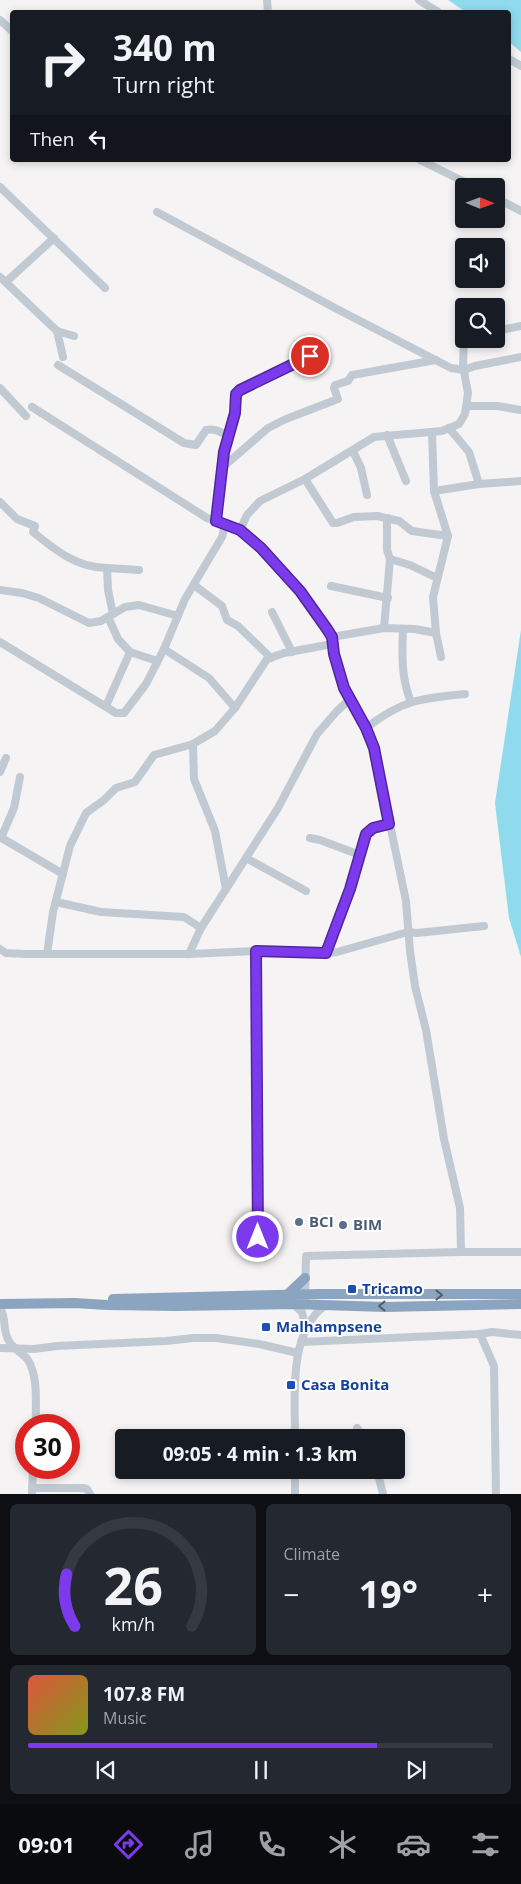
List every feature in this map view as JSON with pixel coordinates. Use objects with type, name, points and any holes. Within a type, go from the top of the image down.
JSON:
[{"type":"highway","points":[[290,1299],[305,1277],[320,1294]]},
{"type":"highway","points":[[305,1299],[320,1294],[499,1300],[521,1304]]},
{"type":"highway","points":[[0,1304],[75,1303],[107,1299],[305,1299],[326,1305],[384,1306],[499,1300],[521,1294]]},
{"type":"street","points":[[419,0],[435,10]]},
{"type":"street","points":[[0,20],[10,29]]},
{"type":"street","points":[[424,162],[457,178]]},
{"type":"street","points":[[0,188],[105,288]]},
{"type":"street","points":[[505,203],[521,211]]},
{"type":"street","points":[[157,212],[451,368],[464,370],[474,366],[521,357]]},
{"type":"street","points":[[54,238],[3,279],[57,331],[74,336]]},
{"type":"street","points":[[505,329],[521,326]]},
{"type":"street","points":[[57,331],[63,356]]},
{"type":"street","points":[[240,530],[247,515],[260,502],[305,479],[374,437],[432,432],[456,426],[462,421],[467,406],[468,393],[464,370],[464,348]]},
{"type":"street","points":[[216,521],[224,452],[235,413],[236,394],[240,390],[310,356]]},
{"type":"street","points":[[223,467],[268,428],[338,398],[334,388],[335,385],[348,381],[352,375],[436,360]]},
{"type":"street","points":[[58,365],[184,443],[196,445],[206,430],[210,429],[215,429],[228,436]]},
{"type":"street","points":[[0,388],[26,416]]},
{"type":"street","points":[[32,406],[207,518],[224,526],[240,530],[261,548],[300,591],[320,617],[332,640],[344,688],[366,728],[374,748],[406,901],[415,986],[426,1030],[444,1140],[460,1208],[461,1252]]},
{"type":"street","points":[[467,406],[497,406],[521,410]]},
{"type":"street","points":[[449,428],[469,452],[479,484]]},
{"type":"street","points":[[432,432],[434,491],[448,536],[433,597],[436,633],[441,656]]},
{"type":"street","points":[[387,435],[406,482]]},
{"type":"street","points":[[353,451],[361,468],[368,495]]},
{"type":"street","points":[[305,479],[333,523],[337,524],[354,517],[377,516],[399,522],[412,531],[448,536]]},
{"type":"street","points":[[434,491],[479,484],[521,481]]},
{"type":"street","points":[[0,502],[17,519],[35,526],[33,532],[64,556],[77,563],[107,568],[139,570]]},
{"type":"street","points":[[384,628],[384,609],[388,598],[390,558],[387,550],[387,518]]},
{"type":"street","points":[[0,642],[116,713],[124,714],[140,694],[164,650],[185,599],[222,537],[224,526]]},
{"type":"street","points":[[390,558],[437,578]]},
{"type":"street","points":[[107,568],[110,616],[118,639],[130,652],[157,661]]},
{"type":"street","points":[[194,585],[222,606],[226,620],[238,626],[271,658]]},
{"type":"street","points":[[331,586],[388,598]]},
{"type":"street","points":[[0,590],[22,593],[45,600],[89,623],[95,623],[125,607],[139,606],[178,616]]},
{"type":"street","points":[[272,612],[292,652]]},
{"type":"street","points":[[47,954],[56,902],[70,846],[86,813],[104,800],[116,788],[135,782],[154,755],[193,744],[215,731],[235,708],[267,659],[332,640],[384,628],[415,629],[436,633]]},
{"type":"street","points":[[402,629],[402,670],[406,690],[411,702]]},
{"type":"street","points":[[164,650],[209,678],[235,708]]},
{"type":"street","points":[[106,706],[130,652]]},
{"type":"street","points":[[366,728],[398,707],[411,702],[426,698],[465,694]]},
{"type":"street","points":[[189,954],[201,928],[278,808],[317,734],[349,700]]},
{"type":"street","points":[[193,744],[194,779],[214,831],[226,889]]},
{"type":"street","points":[[0,772],[6,758]]},
{"type":"street","points":[[20,777],[14,808],[6,830],[0,837],[63,874]]},
{"type":"street","points":[[326,953],[350,889],[366,834],[373,828],[389,824]]},
{"type":"street","points":[[310,838],[360,855]]},
{"type":"street","points":[[246,858],[306,891]]},
{"type":"street","points":[[56,902],[101,912],[184,917],[201,928]]},
{"type":"street","points":[[0,949],[6,953],[47,954],[189,954],[256,951],[326,953],[337,952],[408,932],[418,933],[484,926]]},
{"type":"street","points":[[256,951],[258,1237]]},
{"type":"street","points":[[305,1299],[306,1256],[521,1252]]},
{"type":"street","points":[[290,1299],[302,1312],[306,1330]]},
{"type":"street","points":[[295,1429],[295,1387],[298,1353],[306,1330],[317,1311],[326,1305]]},
{"type":"street","points":[[0,1308],[5,1318],[9,1343],[26,1358],[34,1374],[36,1414]]},
{"type":"street","points":[[302,1342],[492,1332],[521,1335]]},
{"type":"street","points":[[480,1334],[494,1366],[496,1494]]},
{"type":"street","points":[[0,1348],[17,1349],[216,1338],[298,1353]]},
{"type":"street","points":[[295,1479],[295,1494]]},
{"type":"street","points":[[379,1479],[383,1494]]},
{"type":"street","points":[[32,1491],[84,1488],[90,1494]]},
{"type":"water","points":[[448,0],[521,0],[521,52],[511,44],[511,10],[463,10]]},
{"type":"water","points":[[521,630],[521,957],[509,918],[495,803]]},
{"type":"place","name":"BCI","points":[[299,1222]]},
{"type":"place","name":"BIM","points":[[343,1225]]},
{"type":"place","name":"Tricamo","points":[[352,1289]]},
{"type":"place","name":"Malhampsene","points":[[266,1327]]},
{"type":"place","name":"Casa Bonita","points":[[291,1385]]},
{"type":"route","points":[[258,1237],[256,951],[326,953],[350,889],[366,834],[373,828],[389,824],[374,748],[366,728],[344,688],[334,654],[332,637],[320,617],[300,591],[261,548],[240,530],[224,526],[216,521],[224,452],[235,413],[236,394],[240,390],[310,356]]}]
